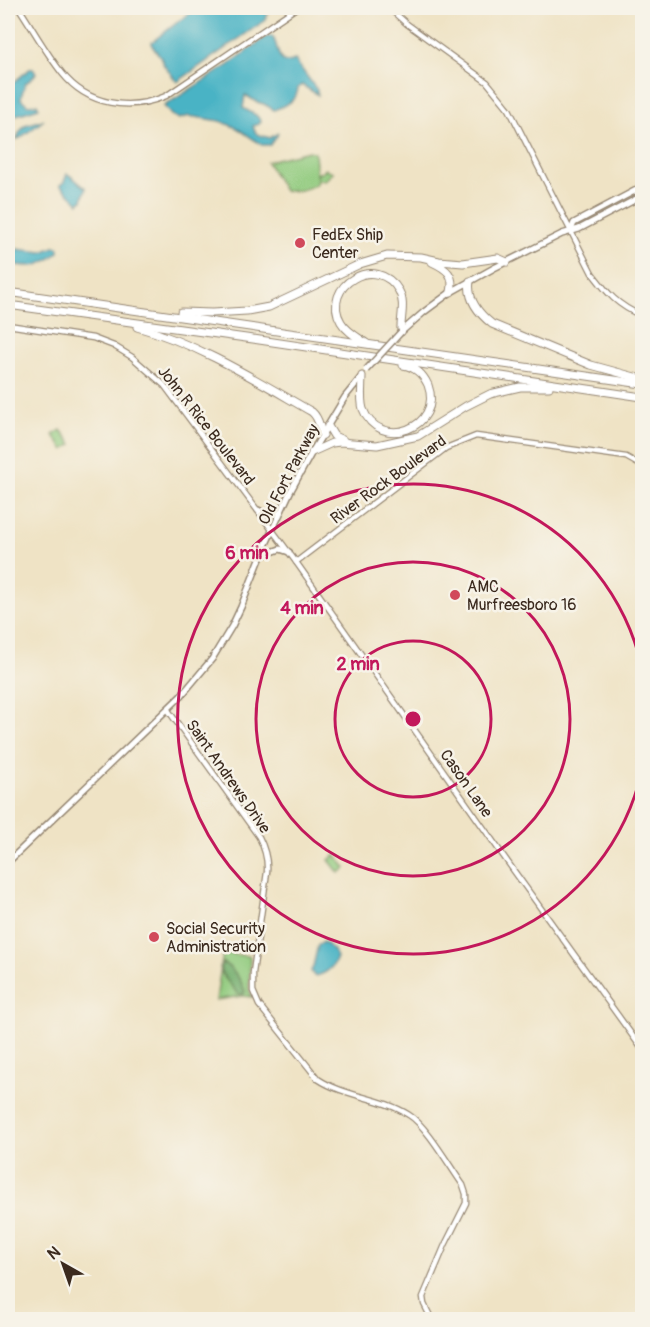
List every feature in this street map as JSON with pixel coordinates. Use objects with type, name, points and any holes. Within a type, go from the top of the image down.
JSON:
[{"type":"highway","points":[[145,311],[212,314],[269,307],[360,264],[387,256],[406,255],[463,263],[498,258],[507,262]]},
{"type":"highway","points":[[406,255],[440,266],[451,277],[451,292]]},
{"type":"highway","points":[[368,345],[347,330],[338,315],[340,291],[356,276],[372,273],[387,278],[393,283],[402,298],[401,332]]},
{"type":"highway","points":[[470,281],[468,289],[474,304],[492,324],[591,365],[642,379]]},
{"type":"highway","points":[[8,292],[642,384]]},
{"type":"highway","points":[[8,304],[642,396]]},
{"type":"highway","points":[[117,320],[163,334],[192,346],[303,407],[317,417],[322,435]]},
{"type":"highway","points":[[364,373],[363,408],[371,422],[393,432],[402,431],[417,424],[429,406],[430,394],[425,380],[415,369],[390,359]]},
{"type":"highway","points":[[328,426],[334,436],[342,440],[377,445],[418,436],[490,394],[520,387],[571,386]]},
{"type":"highway","points":[[312,452],[332,443],[352,442]]},
{"type":"main road","name":"Old Fort Parkway","points":[[571,230],[574,223],[642,187]]},
{"type":"main road","name":"Old Fort Parkway","points":[[8,862],[168,710],[212,659],[242,606],[280,512],[312,452],[345,397],[401,332],[451,292],[470,281],[642,196]]},
{"type":"main road","points":[[258,510],[269,515],[280,512]]},
{"type":"main road","points":[[261,556],[280,549],[289,552]]},
{"type":"street","points":[[19,8],[63,74],[74,85],[104,102],[124,105],[154,101],[166,96],[296,8]]},
{"type":"street","points":[[388,8],[487,82],[500,97],[509,109],[592,273],[609,294],[628,310],[642,316]]},
{"type":"street","name":"John R Rice Boulevard","points":[[8,326],[93,338],[114,346],[132,357],[164,385],[273,530]]},
{"type":"street","name":"River Rock Boulevard","points":[[296,562],[446,448],[476,436],[626,457],[642,466]]},
{"type":"street","name":"Cason Lane","points":[[273,530],[642,1049]]},
{"type":"street","name":"Saint Andrews Drive","points":[[168,710],[259,837],[265,849],[268,861],[267,873],[253,974],[253,991],[259,1005],[318,1079],[329,1086],[398,1108],[412,1116],[429,1135],[463,1185],[466,1203],[423,1297],[432,1320]]},
{"type":"green space","points":[[309,151],[315,153],[317,179],[318,173],[325,169],[333,172],[326,180],[317,180],[317,183],[309,188],[284,191],[267,162]]},
{"type":"green space","points":[[61,430],[72,444],[64,450],[53,435]]},
{"type":"green space","points":[[336,855],[346,868],[339,873],[329,860]]},
{"type":"green space","points":[[223,953],[250,957],[249,989],[252,997],[242,996],[216,1000]]},
{"type":"green space","points":[[223,963],[231,968],[239,979],[245,992],[243,994],[238,994],[225,978],[220,967]]},
{"type":"water","points":[[198,8],[267,8],[268,13],[264,21],[177,82],[164,65],[152,42]]},
{"type":"water","points":[[272,36],[281,59],[289,62],[295,60],[317,90],[318,95],[302,85],[293,99],[274,110],[245,95],[243,108],[256,115],[261,121],[253,126],[256,132],[270,138],[278,133],[270,145],[262,145],[237,128],[220,121],[189,116],[179,119],[171,115],[164,106],[227,66],[266,37]]},
{"type":"water","points":[[31,68],[36,73],[25,84],[21,99],[28,105],[37,104],[39,108],[13,116],[8,112],[8,87]]},
{"type":"water","points":[[44,120],[20,138],[17,139],[25,125]]},
{"type":"water","points":[[67,174],[86,188],[79,203],[60,185]]},
{"type":"water","points":[[58,247],[59,252],[35,266],[8,264],[8,248],[42,252]]},
{"type":"water","points":[[323,942],[337,957],[328,970],[314,976],[311,971],[318,945]]},
{"type":"place","name":"FedEx Ship Center","points":[[300,243]]},
{"type":"place","name":"AMC Murfreesboro 16","points":[[455,595]]},
{"type":"place","name":"Social Security Administration","points":[[154,937]]}]
